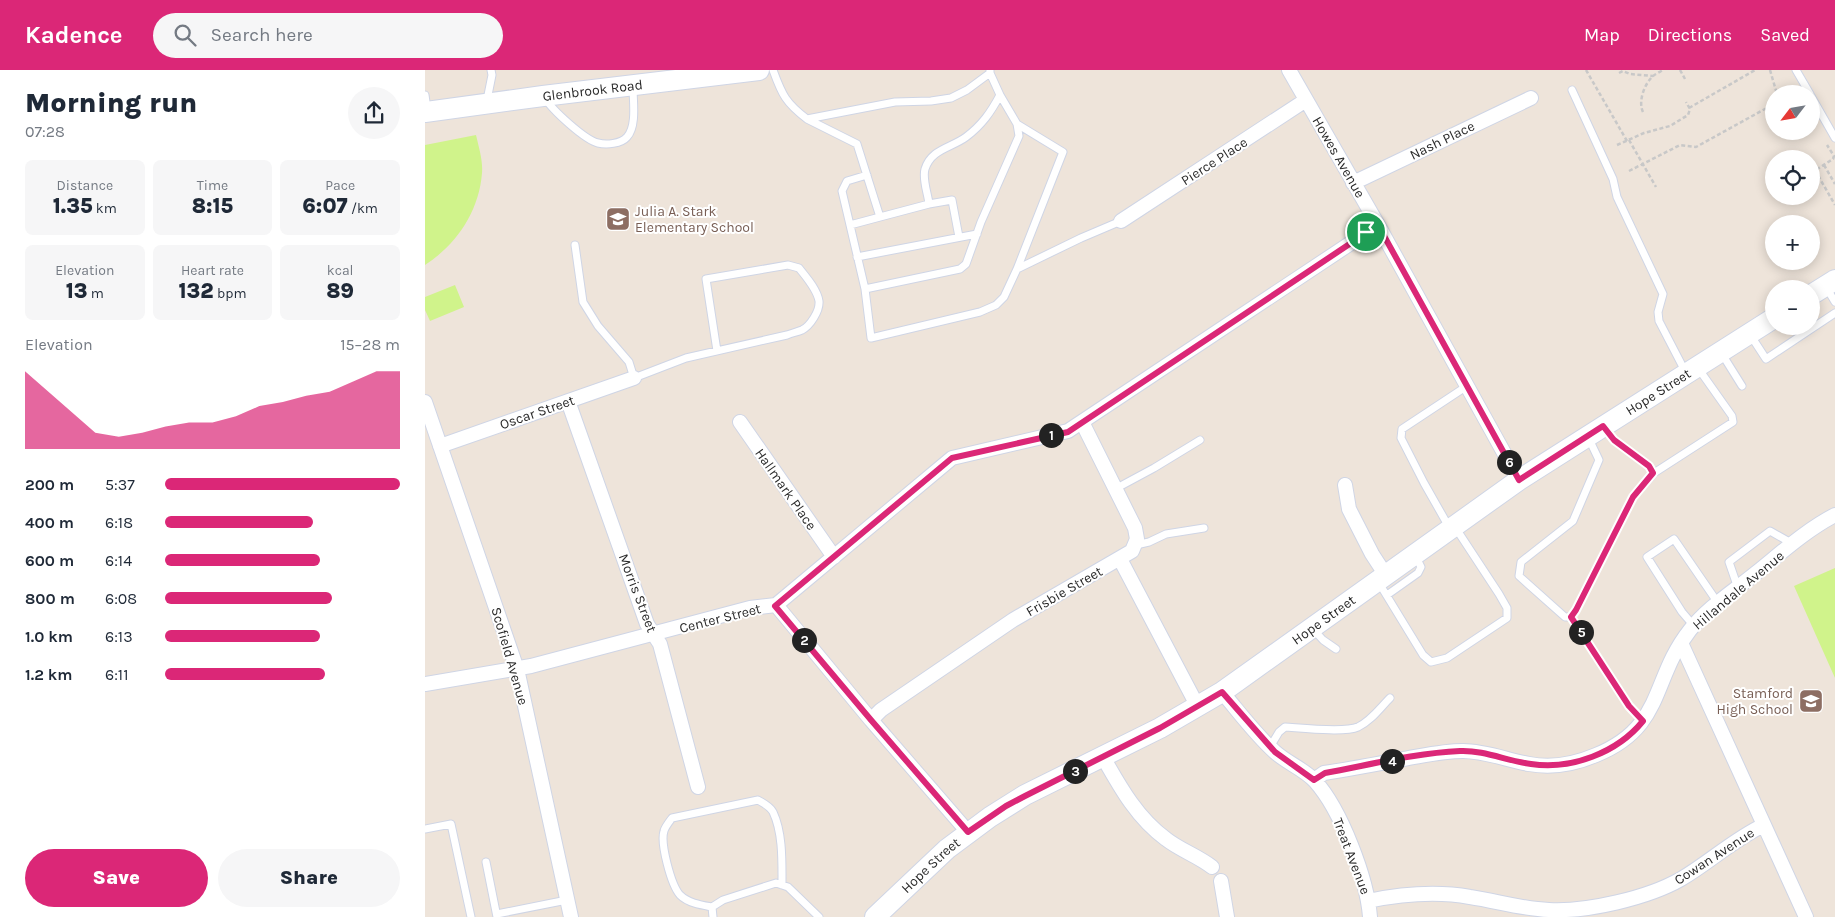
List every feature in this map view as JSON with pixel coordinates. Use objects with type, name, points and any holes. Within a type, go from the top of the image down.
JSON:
[{"type":"main road","name":"Glenbrook Road","points":[[426,106],[487,103],[543,96],[644,79],[759,70]]},
{"type":"main road","name":"Hope Street","points":[[875,917],[968,832],[1019,799],[1198,707],[1222,692],[1312,628],[1383,583],[1414,554],[1519,480],[1765,323]]},
{"type":"street","name":"Howes Avenue","points":[[1289,70],[1378,225],[1519,480]]},
{"type":"street","name":"Nash Place","points":[[1353,183],[1531,98]]},
{"type":"street","name":"Pierce Place","points":[[1121,221],[1306,100]]},
{"type":"street","name":"Center Street","points":[[425,684],[517,669],[750,608],[775,606],[952,458],[1068,432],[1378,225]]},
{"type":"street","name":"Oscar Street","points":[[440,446],[634,378]]},
{"type":"street","name":"Morris Street","points":[[569,401],[647,624],[660,644],[698,787]]},
{"type":"street","name":"Scofield Avenue","points":[[425,402],[517,669],[571,917]]},
{"type":"street","name":"Hallmark Place","points":[[740,422],[833,557]]},
{"type":"street","points":[[1082,422],[1135,528],[1137,539],[1135,545]]},
{"type":"street","points":[[1345,485],[1349,509],[1372,554],[1383,583]]},
{"type":"street","name":"Hillandale Avenue","points":[[1314,780],[1325,773],[1436,753],[1474,751],[1529,764],[1547,766],[1570,763],[1610,749],[1635,731],[1643,721],[1652,706],[1681,643],[1694,626],[1718,604],[1793,544],[1835,514]]},
{"type":"street","name":"Frisbie Street","points":[[871,720],[881,710],[1013,620],[1132,552],[1135,545]]},
{"type":"street","points":[[1120,559],[1198,707]]},
{"type":"street","points":[[775,606],[968,832]]},
{"type":"street","points":[[1681,643],[1806,917]]},
{"type":"street","name":"Treat Avenue","points":[[1222,692],[1270,747],[1314,780],[1331,804],[1351,848],[1368,901],[1370,917]]},
{"type":"street","points":[[1103,756],[1133,806],[1147,822],[1165,839],[1212,867]]},
{"type":"street","name":"Cowan Avenue","points":[[1368,901],[1393,896],[1446,894],[1526,908],[1551,910],[1575,909],[1613,903],[1656,891],[1681,879],[1748,832],[1764,825]]},
{"type":"street","points":[[1221,881],[1227,917]]},
{"type":"lane","points":[[487,103],[492,75],[491,70]]},
{"type":"lane","points":[[773,70],[781,93],[791,107],[807,119],[857,144],[880,217]]},
{"type":"lane","points":[[1796,70],[1805,85]]},
{"type":"lane","points":[[807,119],[895,102],[951,98],[967,90],[990,71],[1000,95],[1017,124],[1019,136],[966,264],[960,269],[865,289]]},
{"type":"lane","points":[[543,96],[549,105],[577,130],[597,143],[618,143],[628,137],[644,79]]},
{"type":"lane","points":[[1572,90],[1613,179],[1617,197],[1663,294],[1658,312],[1659,321],[1691,370],[1703,378],[1732,416],[1733,422],[1653,473],[1633,497],[1576,610],[1571,617],[1565,618],[1519,576],[1521,562],[1573,521],[1599,460],[1595,431]]},
{"type":"lane","points":[[929,204],[924,171],[929,160],[937,151],[964,138],[976,129],[990,114],[1000,95]]},
{"type":"lane","points":[[1820,111],[1835,138]]},
{"type":"lane","points":[[867,175],[847,181],[842,191],[865,289],[871,338],[979,312],[996,305],[1003,297],[1017,269],[1063,152],[1017,124]]},
{"type":"lane","points":[[850,225],[929,204],[952,200],[959,237]]},
{"type":"lane","points":[[1017,269],[1121,221]]},
{"type":"lane","points":[[857,257],[977,234]]},
{"type":"lane","points":[[575,244],[583,302],[598,326],[629,362],[634,378],[686,358],[717,351],[802,330],[814,318],[819,303],[817,295],[799,268],[794,266],[707,279],[717,351]]},
{"type":"lane","points":[[1749,333],[1766,358],[1835,313]]},
{"type":"lane","points":[[1720,352],[1743,386]]},
{"type":"lane","points":[[1383,583],[1423,655],[1431,662],[1447,658],[1507,618],[1507,608],[1503,601],[1424,483],[1401,438],[1403,429],[1467,386]]},
{"type":"lane","points":[[1595,431],[1614,440],[1649,466],[1653,473]]},
{"type":"lane","points":[[1115,489],[1200,440]]},
{"type":"lane","points":[[1135,545],[1149,542],[1166,534],[1204,528]]},
{"type":"lane","points":[[1738,588],[1729,562],[1770,531],[1793,544]]},
{"type":"lane","points":[[1694,626],[1682,612],[1647,557],[1674,539],[1718,604]]},
{"type":"lane","points":[[1571,617],[1629,706],[1643,721]]},
{"type":"lane","points":[[1312,628],[1323,640],[1336,649]]},
{"type":"lane","points":[[1270,747],[1279,732],[1285,727],[1357,728],[1368,721],[1389,698]]},
{"type":"lane","points":[[782,885],[782,846],[773,811],[758,800],[672,818],[664,829],[662,840],[671,877],[679,894],[695,904],[712,907],[723,900],[777,883],[782,885],[788,887],[819,917]]},
{"type":"lane","points":[[425,829],[451,824],[471,917]]},
{"type":"lane","points":[[486,862],[497,915],[567,900]]},
{"type":"lane","points":[[712,907],[713,917]]},
{"type":"path","points":[[1586,70],[1656,187]]},
{"type":"path","points":[[1643,112],[1641,101],[1653,76],[1663,70]]},
{"type":"path","points":[[1680,70],[1685,79]]},
{"type":"path","points":[[1689,108],[1755,70]]},
{"type":"path","points":[[1770,70],[1774,85]]},
{"type":"path","points":[[1619,73],[1623,71],[1630,74],[1653,76]]},
{"type":"path","points":[[1617,145],[1644,133],[1670,126],[1689,115],[1689,108],[1686,102]]},
{"type":"path","points":[[1629,171],[1680,145],[1696,147],[1765,109]]},
{"type":"path","points":[[1820,167],[1831,162],[1834,158],[1825,141]]},
{"type":"path","points":[[1824,165],[1835,184]]},
{"type":"path","points":[[1820,178],[1835,204]]},
{"type":"green space","points":[[476,135],[481,154],[482,168],[480,187],[471,214],[447,248],[425,265],[425,145]]},
{"type":"green space","points":[[455,285],[464,307],[430,321],[425,310],[425,297]]},
{"type":"green space","points":[[1835,568],[1835,678],[1794,586]]},
{"type":"place","name":"Julia A. Stark Elementary School","points":[[618,219]]},
{"type":"place","name":"Stamford High School","points":[[1811,701]]},
{"type":"route","points":[[1378,225],[1519,480],[1603,426],[1614,440],[1649,466],[1653,473],[1633,497],[1571,617],[1629,706],[1643,721],[1625,740],[1610,749],[1570,763],[1547,766],[1529,764],[1474,751],[1460,751],[1436,753],[1325,773],[1314,780],[1275,752],[1222,692],[1160,728],[1006,806],[968,832],[775,606],[952,458],[1068,432],[1366,232],[1378,225]]}]
